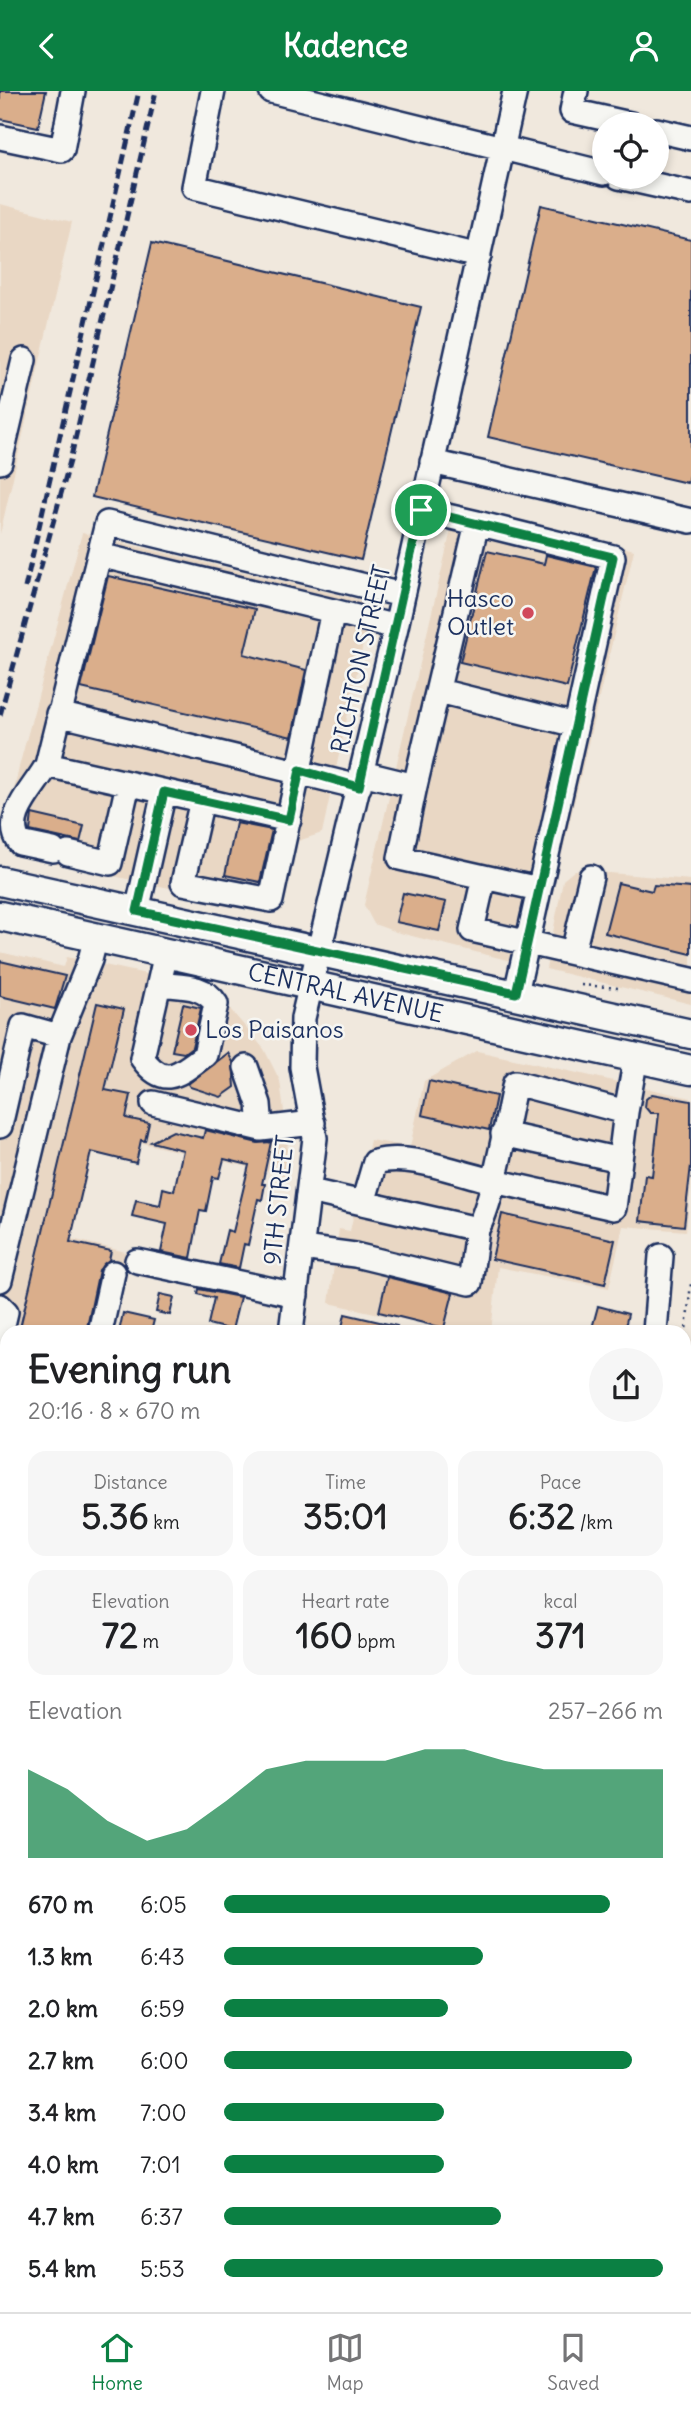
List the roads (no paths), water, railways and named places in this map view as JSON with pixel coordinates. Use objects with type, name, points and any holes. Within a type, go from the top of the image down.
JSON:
[{"type":"main road","name":"CENTRAL AVENUE","points":[[0,881],[516,993],[691,1034]]},
{"type":"main road","name":"CENTRAL AVENUE","points":[[0,916],[691,1070]]},
{"type":"street","points":[[0,137],[62,150],[73,91]]},
{"type":"street","points":[[213,91],[194,187],[479,256]]},
{"type":"street","points":[[271,91],[592,170]]},
{"type":"street","name":"RICHTON STREET","points":[[321,951],[515,91]]},
{"type":"street","points":[[576,91],[572,111],[592,116]]},
{"type":"street","points":[[669,133],[691,138]]},
{"type":"street","points":[[669,188],[691,193]]},
{"type":"street","points":[[0,462],[24,360]]},
{"type":"street","points":[[432,462],[691,521]]},
{"type":"street","points":[[421,510],[613,557],[516,993]]},
{"type":"street","points":[[128,784],[110,863],[20,843],[15,829],[23,797],[39,780],[47,765],[107,523],[402,595]]},
{"type":"street","points":[[477,523],[400,858],[539,889]]},
{"type":"street","points":[[99,555],[396,627]]},
{"type":"street","points":[[202,800],[183,883],[271,900],[333,611]]},
{"type":"street","points":[[439,691],[576,725]]},
{"type":"street","points":[[58,714],[300,770],[415,786]]},
{"type":"street","points":[[47,765],[289,820]]},
{"type":"street","points":[[137,911],[164,792]]},
{"type":"street","points":[[484,877],[472,930],[691,980]]},
{"type":"street","points":[[573,952],[591,877]]},
{"type":"street","points":[[0,1280],[59,1036],[96,937]]},
{"type":"street","name":"9TH STREET","points":[[292,1325],[315,1138],[302,1067],[300,1040],[321,951]]},
{"type":"street","points":[[159,984],[210,993],[216,1004],[205,1055],[174,1077],[151,1070],[142,1058],[166,953]]},
{"type":"street","points":[[0,1126],[23,1026],[59,1036]]},
{"type":"street","points":[[363,1203],[375,1163],[387,1159],[614,1208],[636,1057]]},
{"type":"street","points":[[246,1066],[258,1104],[261,1129]]},
{"type":"street","points":[[302,1248],[355,1255],[470,1283],[477,1229],[484,1219],[515,1083],[626,1112]]},
{"type":"street","points":[[153,1103],[261,1129],[313,1123]]},
{"type":"street","points":[[503,1133],[620,1160]]},
{"type":"street","points":[[310,1191],[477,1229]]},
{"type":"street","points":[[656,1325],[662,1256]]},
{"type":"street","points":[[137,1261],[296,1295]]},
{"type":"street","points":[[102,1325],[113,1273]]},
{"type":"street","points":[[0,1305],[6,1312],[3,1325]]},
{"type":"railway","points":[[25,588],[139,91]]},
{"type":"railway","points":[[0,715],[70,461],[156,91]]},
{"type":"place","name":"Hasco Outlet","points":[[528,613]]},
{"type":"place","name":"Los Paisanos","points":[[191,1030]]}]
